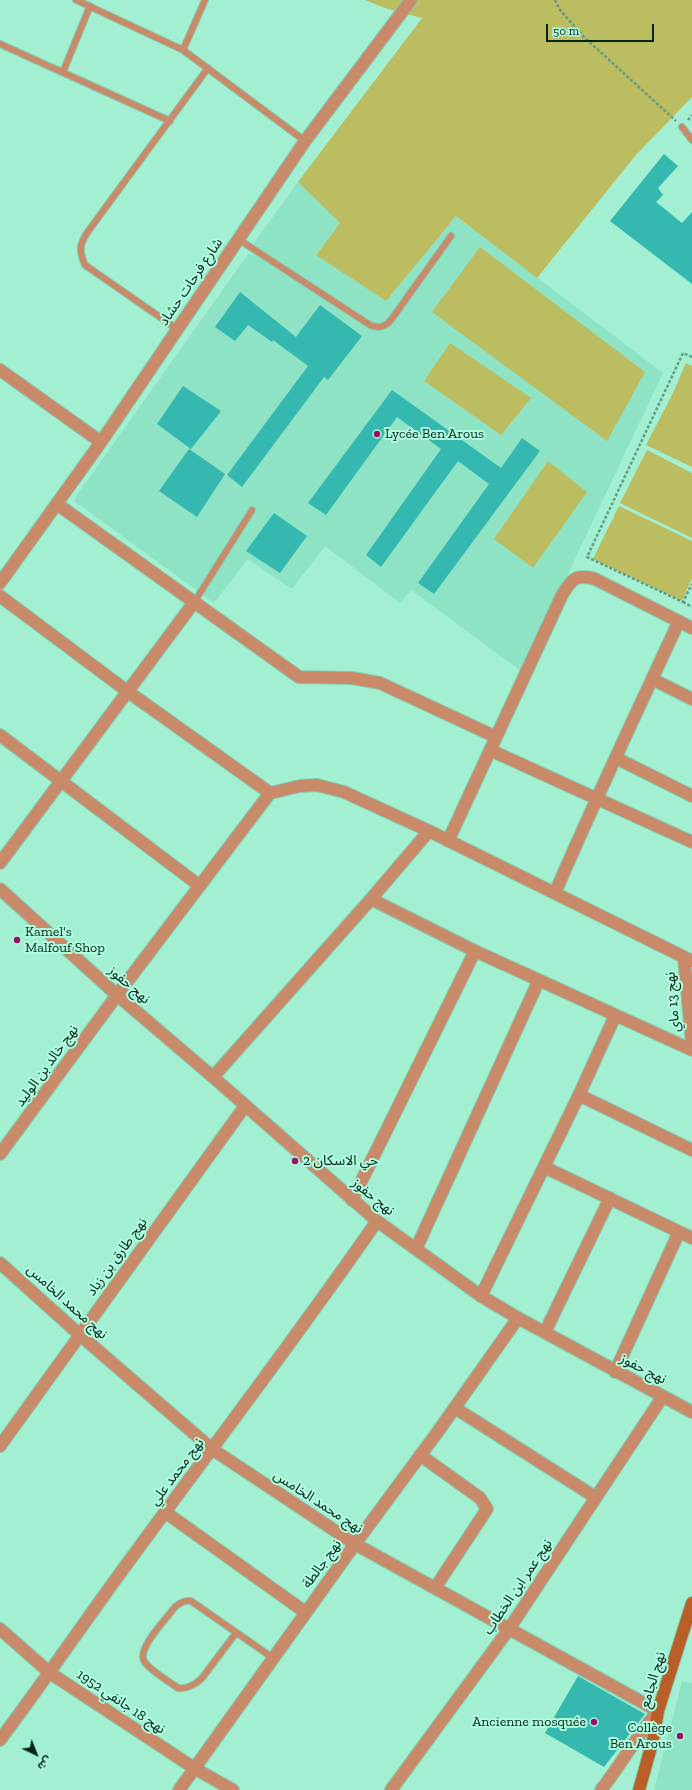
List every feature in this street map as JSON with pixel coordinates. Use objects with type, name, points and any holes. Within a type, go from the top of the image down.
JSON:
[{"type":"street","name":"شارع فرحات حشاد","points":[[0,582],[101,442],[305,141],[411,0]]},
{"type":"street","points":[[0,370],[101,442]]},
{"type":"street","points":[[57,504],[195,601],[299,677],[352,678],[380,683],[496,737]]},
{"type":"street","points":[[448,841],[562,595],[571,581],[580,577],[594,579],[692,628]]},
{"type":"street","points":[[0,596],[127,691],[270,793],[300,786],[317,785],[344,792],[429,831],[688,960]]},
{"type":"street","points":[[0,863],[195,601]]},
{"type":"street","points":[[555,893],[596,798],[679,621]]},
{"type":"street","points":[[652,679],[692,699]]},
{"type":"street","points":[[0,735],[200,886]]},
{"type":"street","points":[[490,750],[692,842]]},
{"type":"street","points":[[616,758],[692,796]]},
{"type":"street","name":"نهج خالد بن الوليد","points":[[0,1154],[117,995],[270,793]]},
{"type":"street","points":[[213,1076],[371,899],[429,831]]},
{"type":"street","name":"نهج حفوز","points":[[0,889],[117,995],[213,1076],[245,1106],[377,1221],[481,1296],[615,1372],[692,1412]]},
{"type":"street","points":[[371,899],[475,951],[692,1050]]},
{"type":"street","points":[[352,1200],[475,951]]},
{"type":"street","name":"نهج 13 ماي","points":[[688,960],[692,1044]]},
{"type":"street","points":[[416,1249],[539,980]]},
{"type":"street","points":[[481,1296],[579,1095],[615,1016]]},
{"type":"street","points":[[579,1095],[692,1150]]},
{"type":"street","name":"نهج طارق بن زياد","points":[[0,1446],[245,1106]]},
{"type":"street","points":[[544,1167],[692,1238]]},
{"type":"street","points":[[545,1332],[610,1198]]},
{"type":"street","name":"نهج محمد علي","points":[[0,1740],[50,1673],[165,1512],[317,1309],[377,1221]]},
{"type":"street","points":[[615,1372],[679,1232]]},
{"type":"street","name":"نهج محمد الخامس","points":[[0,1263],[80,1335],[212,1449],[355,1544],[658,1711]]},
{"type":"street","name":"نهج جالطة","points":[[179,1790],[272,1658],[455,1408],[518,1318]]},
{"type":"street","name":"نهج عمر ابن الخطاب","points":[[391,1790],[509,1629],[663,1396]]},
{"type":"street","points":[[455,1408],[595,1497]]},
{"type":"street","points":[[420,1455],[480,1498],[487,1509],[435,1588]]},
{"type":"street","points":[[165,1512],[306,1612]]},
{"type":"street","name":"نهج الجامع","points":[[639,1790],[653,1740],[658,1711],[691,1611]]},
{"type":"street","name":"نهج 18 جانفي 1952","points":[[0,1629],[50,1673],[194,1768],[233,1790]]},
{"type":"street","points":[[601,1790],[617,1770],[645,1726],[658,1711]]},
{"type":"lane","points":[[76,0],[182,50],[305,141]]},
{"type":"lane","points":[[182,50],[205,0]]},
{"type":"lane","points":[[63,72],[90,6]]},
{"type":"lane","points":[[0,44],[170,121]]},
{"type":"lane","points":[[177,329],[85,265],[80,253],[82,240],[208,68]]},
{"type":"lane","points":[[682,127],[692,140]]},
{"type":"lane","points":[[238,239],[370,325],[379,327],[388,324],[451,236]]},
{"type":"lane","points":[[195,601],[252,510]]},
{"type":"lane","points":[[236,1633],[202,1678],[196,1684],[184,1688],[178,1688],[144,1662],[143,1656],[145,1646],[175,1607],[184,1601],[191,1601],[272,1658]]},
{"type":"path","points":[[555,0],[560,10],[584,37],[682,127]]},
{"type":"path","points":[[692,357],[683,353],[587,557],[692,607]]},
{"type":"path","points":[[682,602],[692,584]]},
{"type":"shaded area","points":[[365,0],[692,0],[692,97],[635,156],[537,278],[456,216],[386,301],[316,255],[340,223],[298,182],[422,18],[388,9]]},
{"type":"shaded area","name":"Lycée Ben Arous","points":[[298,182],[340,223],[316,254],[386,301],[456,216],[663,373],[574,561],[525,674],[411,590],[400,603],[325,546],[292,589],[248,559],[214,603],[74,501],[248,254],[255,255],[258,252],[259,250],[254,243]]},
{"type":"shaded area","points":[[480,247],[645,372],[607,441],[432,312]]},
{"type":"shaded area","points":[[450,343],[531,398],[501,435],[424,381]]},
{"type":"shaded area","points":[[686,363],[692,366],[692,467],[646,445],[672,395]]},
{"type":"shaded area","points":[[647,450],[692,473],[692,538],[620,503]]},
{"type":"shaded area","points":[[548,461],[587,492],[533,568],[494,539]]},
{"type":"shaded area","points":[[619,506],[692,541],[692,578],[682,601],[593,559]]},
{"type":"shaded area","name":"Collège Ben Arous","points":[[682,1681],[692,1683],[692,1790],[654,1790]]},
{"type":"building","points":[[664,154],[678,166],[658,188],[663,195],[656,202],[682,223],[692,212],[692,284],[610,221]]},
{"type":"building","points":[[240,292],[296,337],[320,305],[362,336],[328,380],[324,377],[242,487],[227,475],[308,366],[273,340],[272,342],[248,325],[235,341],[215,327]]},
{"type":"building","points":[[183,386],[221,411],[191,449],[157,424]]},
{"type":"building","points":[[392,390],[501,468],[522,438],[540,451],[434,594],[418,583],[489,484],[458,461],[381,567],[366,555],[441,449],[397,417],[326,515],[308,503]]},
{"type":"building","points":[[189,449],[225,474],[197,517],[159,491]]},
{"type":"building","points":[[274,513],[307,536],[280,573],[246,551]]},
{"type":"building","name":"Ancienne mosquée","points":[[578,1676],[645,1714],[604,1767],[545,1733]]},
{"type":"place","name":"Lycée Ben Arous","points":[[377,434]]},
{"type":"place","name":"Kamel's Malfouf Shop","points":[[17,940]]},
{"type":"place","name":"حي الاسكان 2","points":[[295,1161]]},
{"type":"place","name":"Ancienne mosquée","points":[[594,1722]]},
{"type":"place","name":"Collège Ben Arous","points":[[680,1736]]}]
